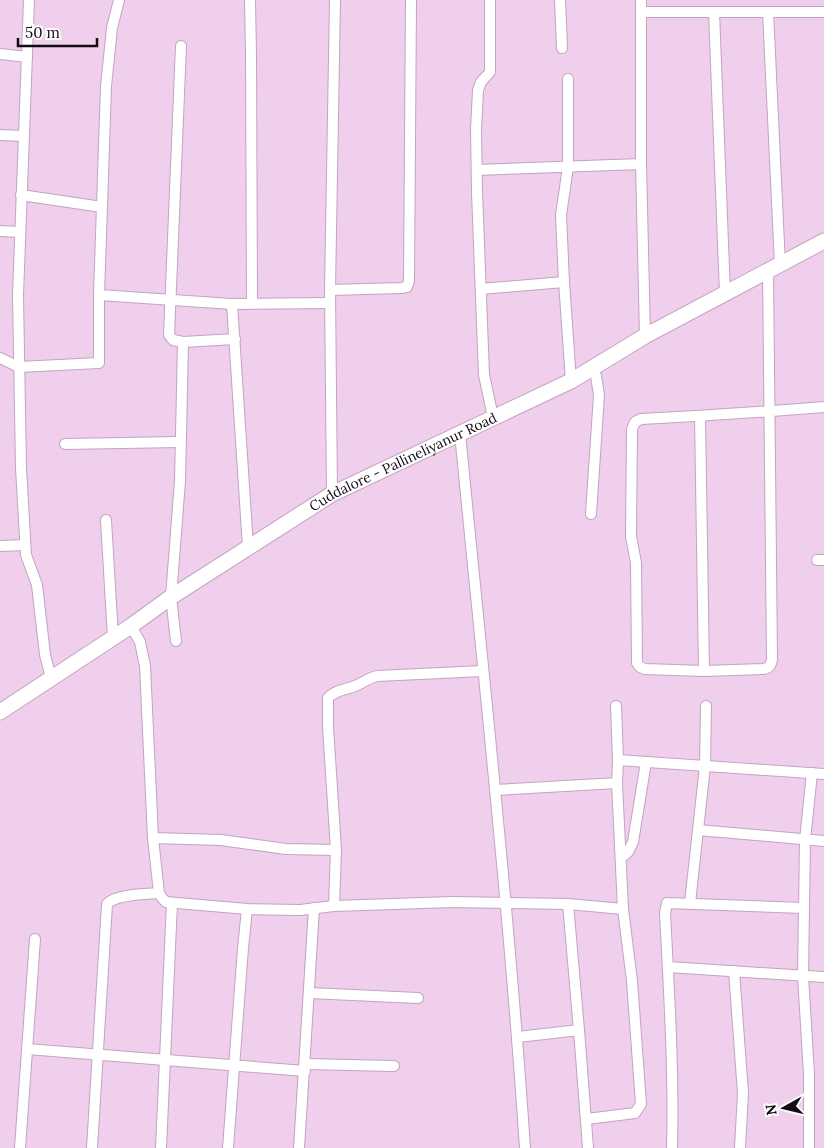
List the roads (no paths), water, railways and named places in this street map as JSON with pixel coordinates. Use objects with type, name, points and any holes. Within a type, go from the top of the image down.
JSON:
[{"type":"main road","name":"Cuddalore - Pallineliyanur Road","points":[[0,712],[248,547],[332,494],[571,381],[645,336],[824,241]]},
{"type":"street","points":[[29,0],[18,295],[21,468],[26,555],[29,568],[37,585],[45,655],[51,678]]},
{"type":"street","points":[[0,358],[19,367],[99,363],[99,295],[109,45],[119,0]]},
{"type":"street","points":[[250,0],[252,54],[252,303]]},
{"type":"street","points":[[332,494],[330,290],[335,0]]},
{"type":"street","points":[[330,290],[401,288],[407,287],[409,280],[410,0]]},
{"type":"street","points":[[490,0],[490,72],[481,82],[478,90],[477,170],[484,376],[493,417]]},
{"type":"street","points":[[560,0],[562,48]]},
{"type":"street","points":[[641,0],[641,164],[645,336]]},
{"type":"street","points":[[641,12],[824,12]]},
{"type":"street","points":[[714,12],[725,294]]},
{"type":"street","points":[[768,12],[774,267],[770,411],[771,665],[763,669],[704,670],[645,669],[640,667],[637,663],[636,563],[631,536],[632,429],[634,422],[641,420],[700,416],[770,411],[824,407]]},
{"type":"street","points":[[181,46],[169,335],[173,340],[183,342],[235,339]]},
{"type":"street","points":[[0,54],[27,57]]},
{"type":"street","points":[[568,79],[568,167],[561,215],[571,381]]},
{"type":"street","points":[[0,135],[24,136]]},
{"type":"street","points":[[477,170],[641,164]]},
{"type":"street","points":[[21,195],[102,207]]},
{"type":"street","points":[[0,231],[20,232]]},
{"type":"street","points":[[481,289],[564,282]]},
{"type":"street","points":[[99,295],[232,304],[330,303]]},
{"type":"street","points":[[232,304],[248,547]]},
{"type":"street","points":[[176,641],[172,597],[180,481],[183,342]]},
{"type":"street","points":[[592,368],[596,376],[599,395],[592,514]]},
{"type":"street","points":[[700,416],[704,670]]},
{"type":"street","points":[[460,433],[506,904],[518,1037],[525,1148]]},
{"type":"street","points":[[65,444],[180,442]]},
{"type":"street","points":[[106,520],[112,638]]},
{"type":"street","points":[[0,546],[25,545]]},
{"type":"street","points":[[131,626],[140,642],[145,666],[153,838],[159,893],[166,902],[247,909],[300,910],[334,906],[426,902],[568,904],[623,909]]},
{"type":"street","points":[[334,906],[336,850],[328,727],[328,698],[332,693],[351,688],[369,678],[377,676],[483,671]]},
{"type":"street","points":[[587,1120],[635,1113],[640,1104],[632,981],[623,909],[617,783],[616,706]]},
{"type":"street","points":[[690,903],[705,766],[706,706]]},
{"type":"street","points":[[618,760],[824,774]]},
{"type":"street","points":[[621,858],[628,852],[633,842],[646,762]]},
{"type":"street","points":[[809,1148],[809,1074],[803,976],[805,840],[812,773]]},
{"type":"street","points":[[495,790],[617,783]]},
{"type":"street","points":[[698,830],[824,841]]},
{"type":"street","points":[[153,838],[221,840],[286,849],[336,850]]},
{"type":"street","points":[[92,1148],[107,904],[110,900],[117,898],[159,893]]},
{"type":"street","points":[[161,1148],[172,903]]},
{"type":"street","points":[[672,1148],[673,1112],[665,907],[667,903],[804,908]]},
{"type":"street","points":[[568,904],[588,1148]]},
{"type":"street","points":[[298,1148],[305,1068],[314,908]]},
{"type":"street","points":[[228,1148],[247,909]]},
{"type":"street","points":[[20,1148],[35,939]]},
{"type":"street","points":[[668,967],[824,977]]},
{"type":"street","points":[[734,971],[743,1093],[740,1148]]},
{"type":"street","points":[[309,993],[418,998]]},
{"type":"street","points":[[518,1037],[579,1030]]},
{"type":"street","points":[[27,1049],[234,1067],[394,1066]]}]
